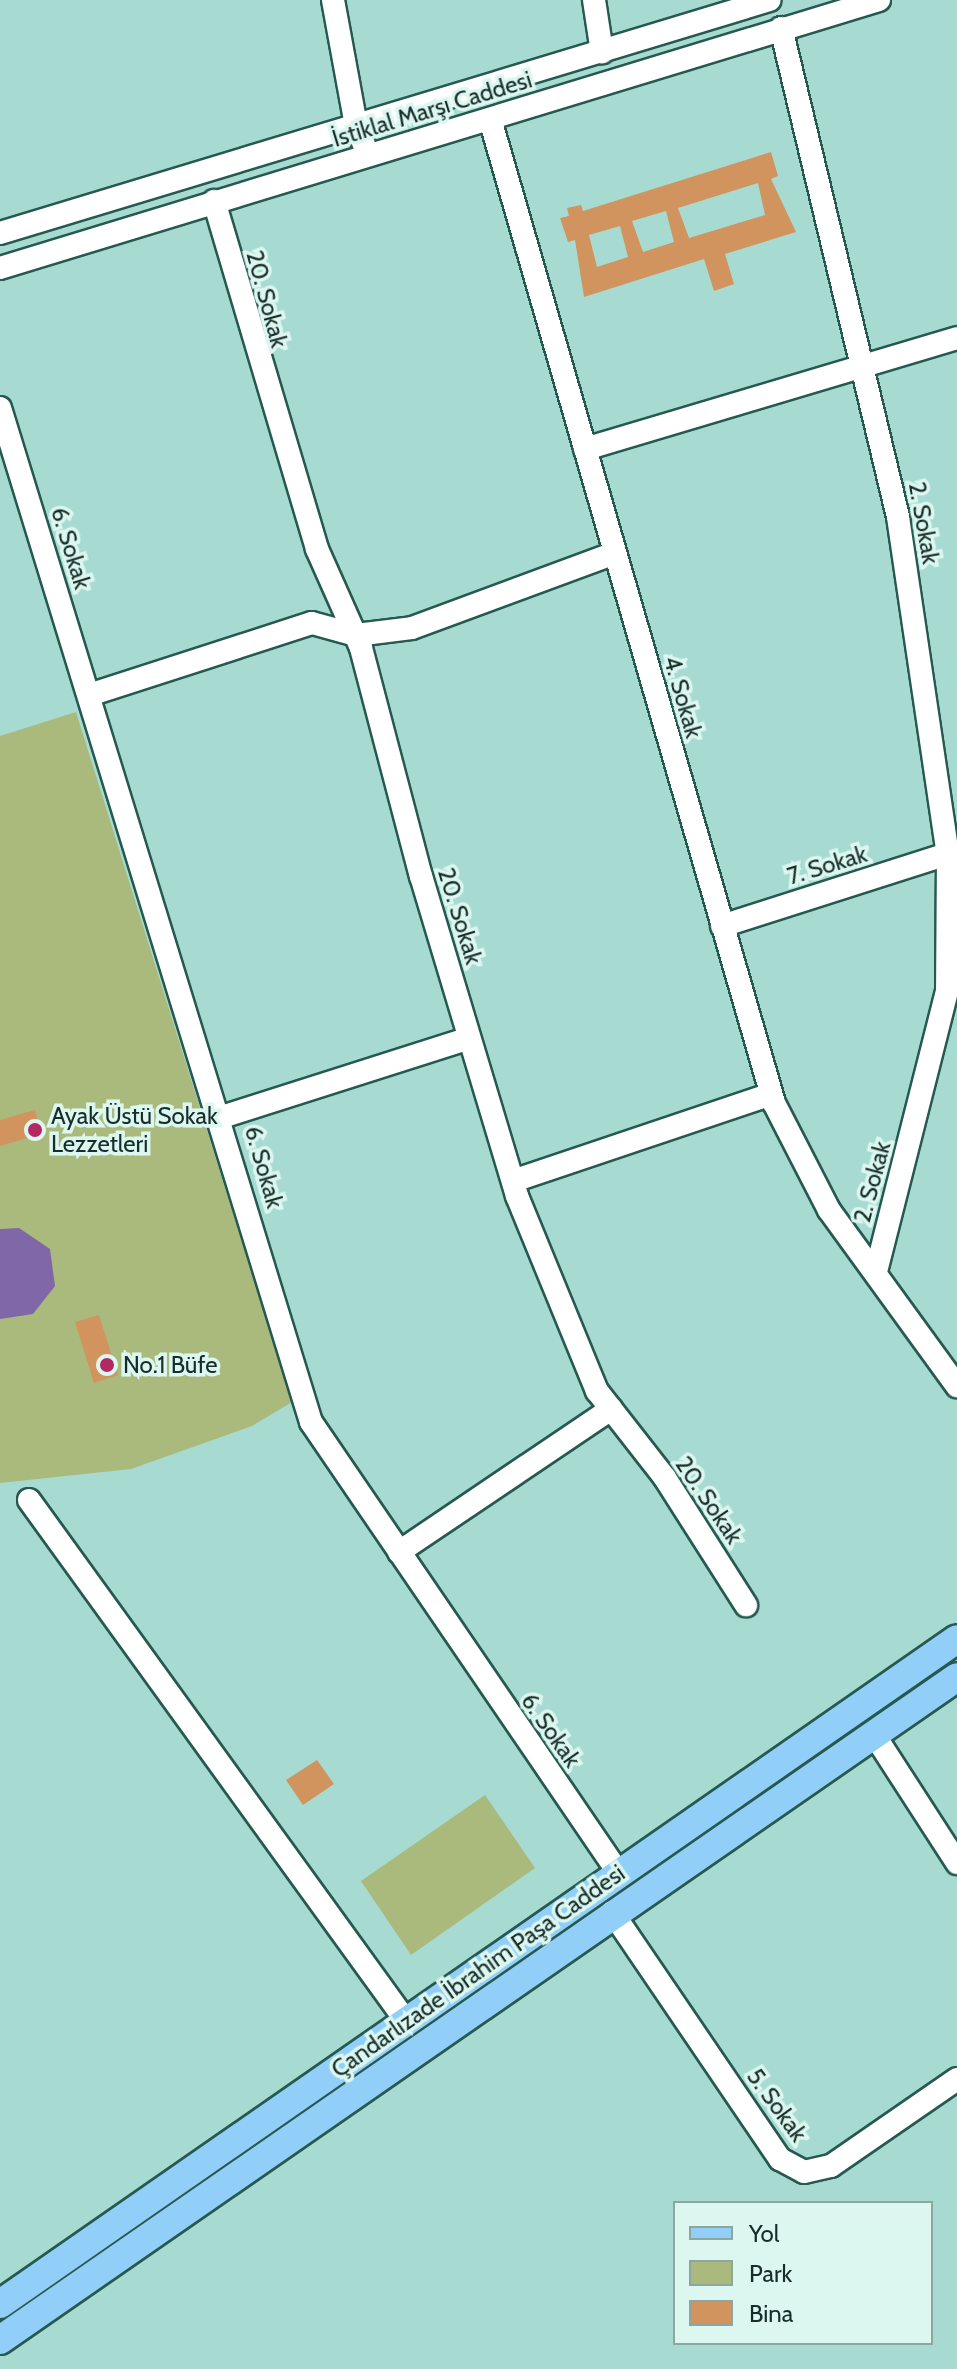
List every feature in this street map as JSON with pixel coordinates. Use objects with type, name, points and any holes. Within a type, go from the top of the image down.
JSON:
[{"type":"main road","name":"Çandarlızade İbrahim Paşa Caddesi","points":[[0,2304],[957,1639]]},
{"type":"main road","name":"Çandarlızade İbrahim Paşa Caddesi","points":[[0,2340],[612,1912],[957,1677]]},
{"type":"street","points":[[333,0],[356,125],[368,155]]},
{"type":"street","points":[[594,0],[602,52]]},
{"type":"street","name":"İstiklal Marşı Caddesi","points":[[0,233],[770,0]]},
{"type":"street","name":"İstiklal Marşı Caddesi","points":[[0,268],[879,0]]},
{"type":"street","name":"2. Sokak","points":[[781,28],[898,517],[948,854],[954,965],[877,1267]]},
{"type":"street","name":"4. Sokak","points":[[490,119],[771,1094],[829,1210],[877,1267],[894,1306],[957,1386]]},
{"type":"street","name":"20. Sokak","points":[[214,201],[308,520],[356,635],[469,1038],[513,1181],[597,1391],[665,1478],[746,1605]]},
{"type":"street","points":[[585,449],[865,369],[957,338]]},
{"type":"street","name":"6. Sokak","points":[[0,408],[222,1117],[311,1422],[618,1872]]},
{"type":"street","points":[[89,695],[312,623],[356,635],[412,628],[615,553]]},
{"type":"street","name":"7. Sokak","points":[[722,926],[948,854]]},
{"type":"street","points":[[222,1117],[469,1038]]},
{"type":"street","points":[[513,1181],[771,1094]]},
{"type":"street","points":[[399,1552],[611,1409]]},
{"type":"street","points":[[29,1500],[406,2021]]},
{"type":"street","points":[[873,1733],[957,1863]]},
{"type":"street","name":"5. Sokak","points":[[612,1912],[780,2159],[804,2172],[831,2166],[957,2079]]},
{"type":"green space","points":[[76,712],[292,1402],[252,1426],[131,1469],[0,1483],[0,736]]},
{"type":"green space","points":[[485,1795],[535,1868],[411,1955],[361,1881]]},
{"type":"shaded area","points":[[19,1228],[50,1249],[55,1286],[33,1314],[0,1319],[0,1229]]},
{"type":"building","points":[[771,152],[778,176],[771,179],[796,232],[725,254],[734,284],[714,291],[704,259],[584,297],[575,240],[568,242],[560,218],[569,216],[567,208],[581,205],[583,211]],"holes":[[[758,183],[765,215],[689,238],[678,208]],[[666,211],[674,242],[643,252],[632,221]],[[620,226],[628,257],[597,267],[589,235]]]},
{"type":"building","points":[[35,1110],[41,1134],[0,1146],[0,1120]]},
{"type":"building","points":[[99,1315],[118,1375],[94,1383],[75,1322]]},
{"type":"building","points":[[317,1760],[334,1784],[303,1805],[286,1780]]},
{"type":"place","name":"Ayak Üstü Sokak Lezzetleri","points":[[35,1130]]},
{"type":"place","name":"No.1 Büfe","points":[[107,1365]]}]
